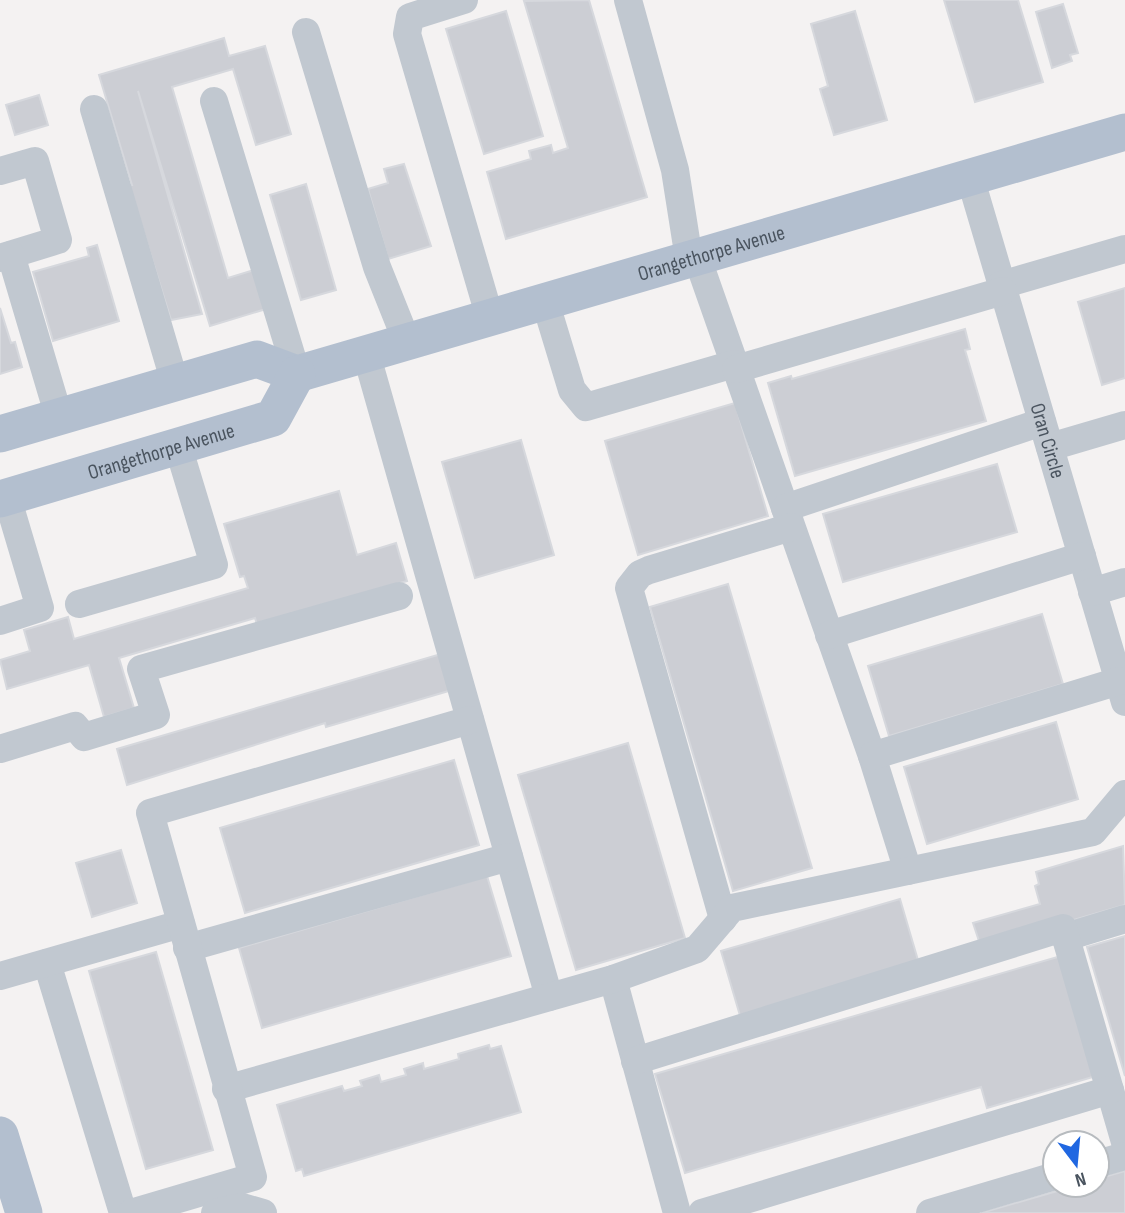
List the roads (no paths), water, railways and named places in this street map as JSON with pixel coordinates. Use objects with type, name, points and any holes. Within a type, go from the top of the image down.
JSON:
[{"type":"main road","name":"Orangethorpe Avenue","points":[[3,498],[273,418],[297,374],[1125,132]]},
{"type":"main road","points":[[0,434],[257,359],[297,374]]},
{"type":"main road","points":[[0,1135],[18,1211]]},
{"type":"street","points":[[464,0],[410,17],[407,34],[490,318]]},
{"type":"street","points":[[628,0],[675,170],[693,258],[735,367],[872,756],[908,871]]},
{"type":"street","points":[[306,33],[377,267],[407,342]]},
{"type":"street","points":[[214,101],[297,374]]},
{"type":"street","points":[[94,109],[175,383]]},
{"type":"street","points":[[0,171],[35,161],[58,240],[6,256],[59,417]]},
{"type":"street","name":"Oran Circle","points":[[970,177],[1092,592],[1116,636],[1122,692]]},
{"type":"street","points":[[545,301],[572,390],[586,407],[735,367],[1125,249]]},
{"type":"street","points":[[366,354],[549,997]]},
{"type":"street","points":[[723,919],[629,588],[640,574],[788,518],[1046,434],[1125,425]]},
{"type":"street","points":[[79,604],[214,565],[178,446]]},
{"type":"street","points":[[0,621],[40,608],[3,498]]},
{"type":"street","points":[[829,635],[1082,556]]},
{"type":"street","points":[[1092,592],[1125,582]]},
{"type":"street","points":[[0,749],[75,726],[84,737],[156,715],[141,669],[399,596]]},
{"type":"street","points":[[872,756],[1122,692]]},
{"type":"street","points":[[131,1213],[253,1177],[150,813],[470,720]]},
{"type":"street","points":[[226,1089],[613,979],[697,948],[732,908],[1093,832],[1125,794]]},
{"type":"street","points":[[0,976],[47,962],[184,936],[509,857]]},
{"type":"street","points":[[1066,937],[1125,919]]},
{"type":"street","points":[[635,1061],[1063,928],[1125,1142]]},
{"type":"street","points":[[47,962],[123,1213]]},
{"type":"street","points":[[613,979],[677,1213]]},
{"type":"street","points":[[702,1213],[1110,1090]]},
{"type":"street","points":[[930,1213],[1041,1180]]},
{"type":"street","points":[[215,1213],[242,1208],[263,1213]]}]
